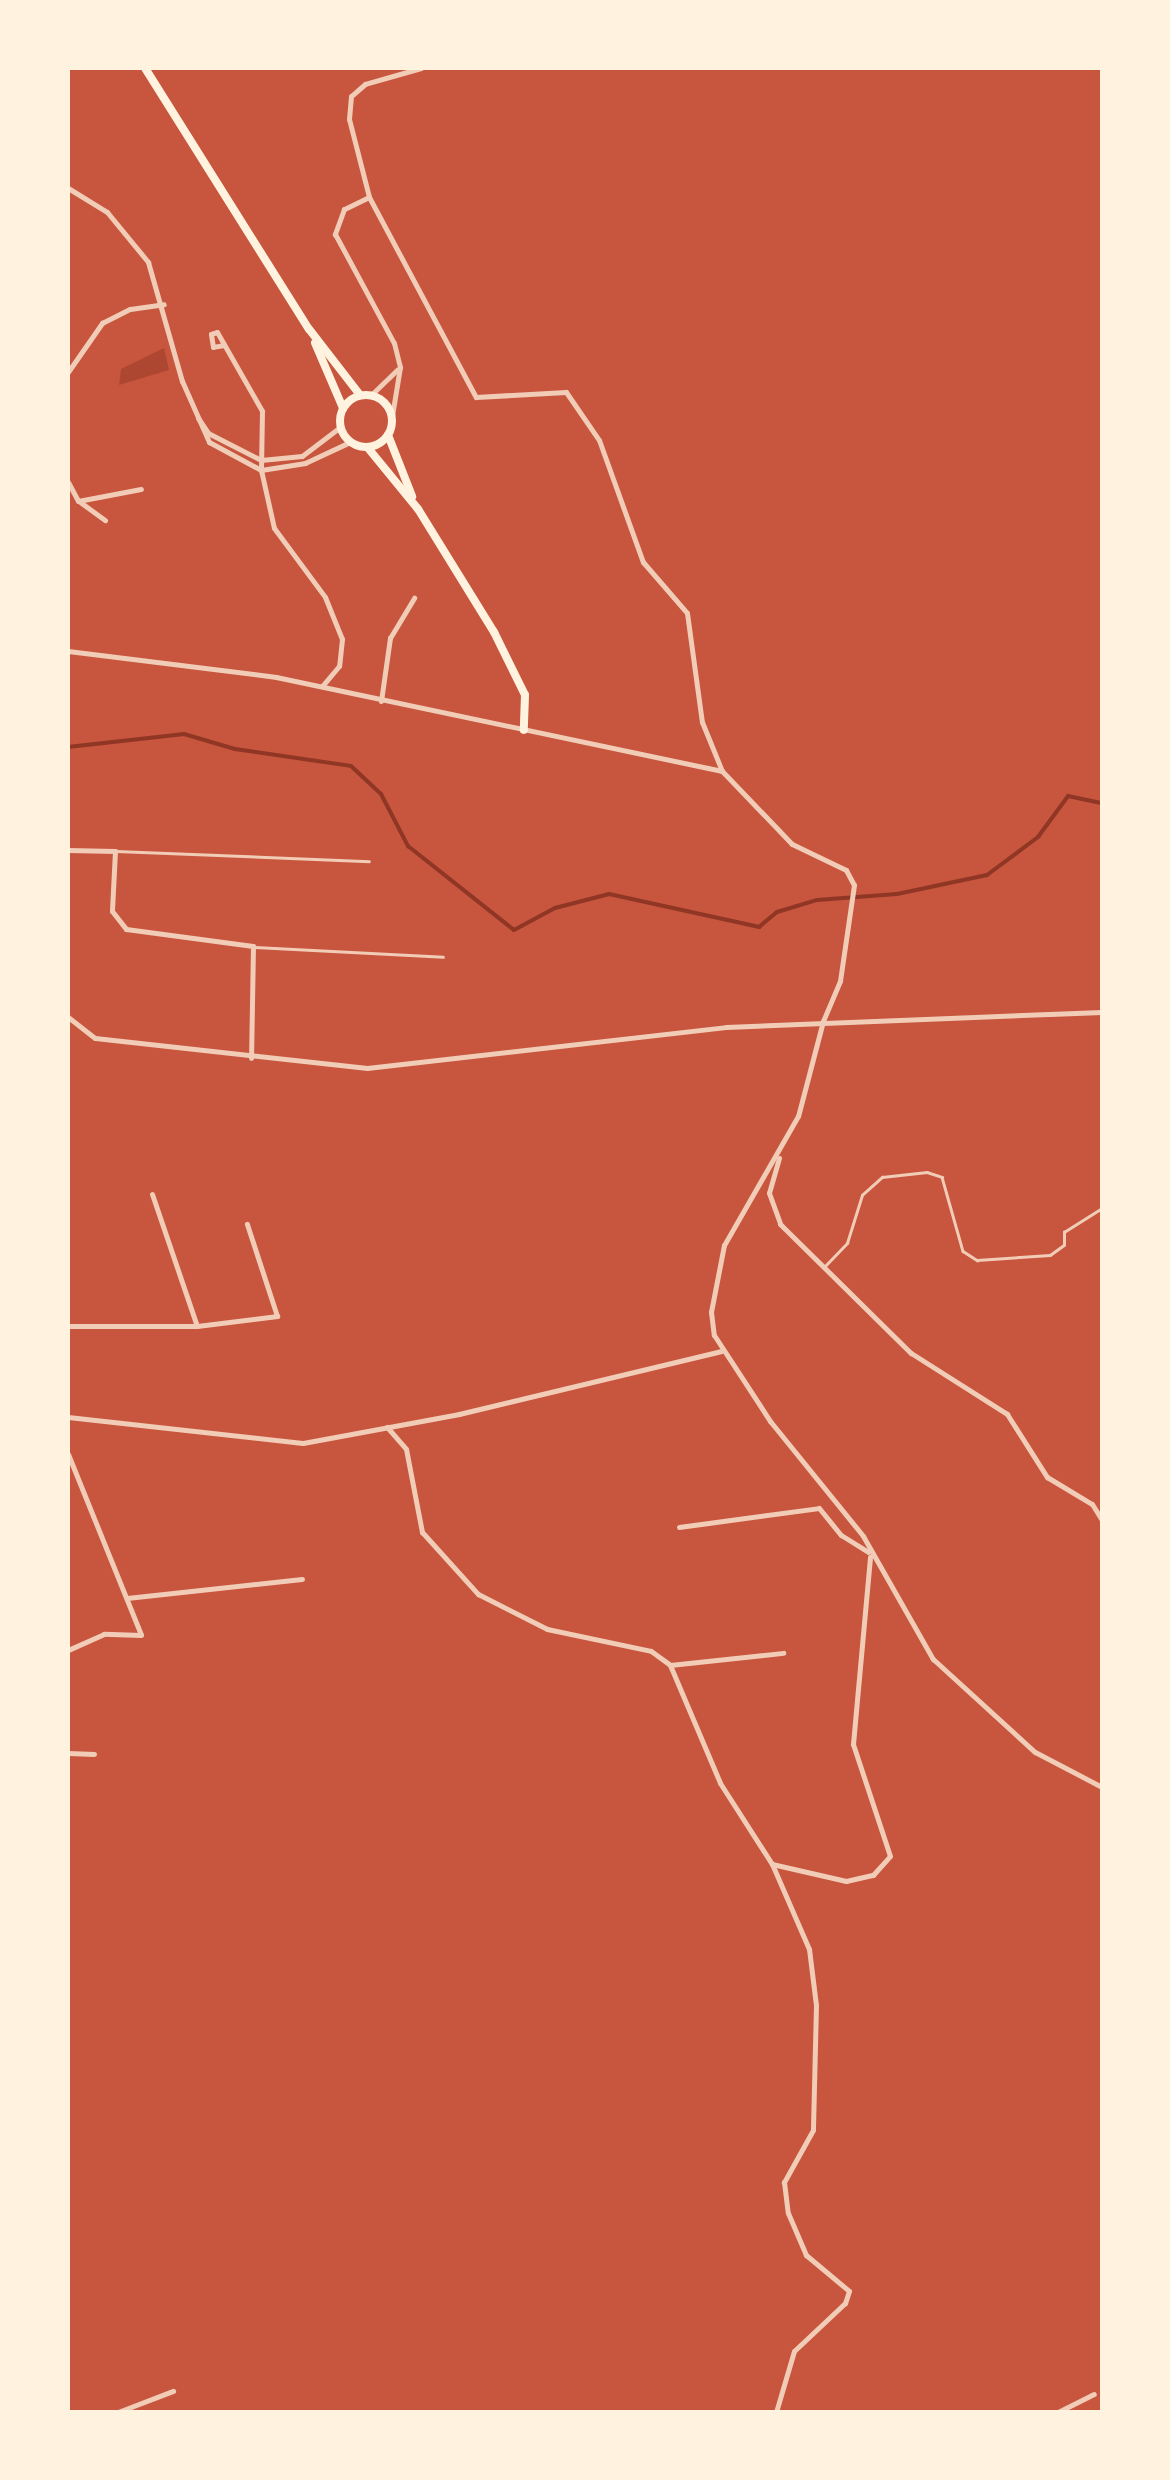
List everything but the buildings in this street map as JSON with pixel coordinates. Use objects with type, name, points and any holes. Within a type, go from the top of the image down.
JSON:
[{"type":"main road","points":[[145,68],[309,329],[360,395]]},
{"type":"main road","points":[[309,329],[343,408],[340,426],[350,442],[368,448],[418,509]]},
{"type":"main road","points":[[343,408],[360,395],[372,395],[392,416],[388,436],[418,509],[525,696],[524,730]]},
{"type":"main road","points":[[368,448],[388,436]]},
{"type":"street","points":[[421,68],[365,84],[351,96],[356,155],[369,196],[476,397],[566,392],[598,440],[643,562],[687,613],[702,722],[722,770],[792,844],[846,870],[854,885],[840,982],[823,1021],[810,1080],[780,1156],[724,1245],[711,1312],[722,1351],[770,1422],[831,1492],[933,1658],[1035,1752],[1102,1786]]},
{"type":"street","points":[[68,188],[119,224],[148,262],[164,304],[192,409],[209,442],[260,470],[305,463],[350,442]]},
{"type":"street","points":[[369,196],[344,210],[335,234],[374,298],[400,367],[392,416]]},
{"type":"street","points":[[68,372],[102,324],[130,309],[164,304]]},
{"type":"street","points":[[224,344],[262,411],[260,470],[274,528],[319,588],[342,639],[339,666],[322,686]]},
{"type":"street","points":[[372,395],[400,367]]},
{"type":"street","points":[[192,409],[208,433],[261,460],[302,456],[340,426]]},
{"type":"street","points":[[68,482],[78,500],[104,520]]},
{"type":"street","points":[[78,500],[141,488]]},
{"type":"street","points":[[382,701],[390,638],[414,598]]},
{"type":"street","points":[[68,650],[204,664],[722,770]]},
{"type":"street","points":[[68,850],[115,851],[112,911],[120,926],[253,946],[251,1058]]},
{"type":"street","points":[[68,1017],[94,1038],[368,1068],[823,1021],[1102,1012]]},
{"type":"street","points":[[780,1156],[770,1208],[911,1353],[1007,1414],[1047,1477],[1092,1504],[1102,1520]]},
{"type":"street","points":[[152,1194],[198,1326]]},
{"type":"street","points":[[68,1326],[198,1326],[277,1316],[247,1224]]},
{"type":"street","points":[[68,1417],[303,1442],[388,1427],[722,1351]]},
{"type":"street","points":[[388,1427],[406,1449],[422,1532],[478,1594],[530,1622],[651,1651],[670,1665],[720,1784],[772,1864],[810,1948],[816,2005],[813,2130],[786,2174],[788,2213],[806,2255],[849,2290],[845,2303],[794,2351],[776,2412]]},
{"type":"street","points":[[68,1454],[141,1635],[104,1634],[68,1650]]},
{"type":"street","points":[[679,1527],[819,1508],[841,1535],[870,1554]]},
{"type":"street","points":[[772,1864],[846,1881],[874,1876],[890,1856],[853,1744],[870,1554]]},
{"type":"street","points":[[127,1598],[302,1579]]},
{"type":"street","points":[[670,1665],[783,1653]]},
{"type":"street","points":[[68,1753],[94,1754]]},
{"type":"street","points":[[118,2412],[173,2391]]},
{"type":"street","points":[[1058,2412],[1094,2394]]},
{"type":"lane","points":[[115,851],[369,861]]},
{"type":"lane","points":[[253,946],[442,958]]},
{"type":"lane","points":[[824,1267],[847,1243],[862,1195],[882,1177],[926,1172],[942,1177],[963,1250],[977,1260],[1050,1255],[1064,1245],[1064,1232],[1102,1208]]},
{"type":"shaded area","points":[[164,348],[169,370],[119,385],[121,369]]},
{"type":"waterway","points":[[68,747],[184,734],[235,749],[351,766],[381,794],[408,846],[514,930],[555,908],[609,894],[759,927],[777,912],[817,900],[897,894],[987,875],[1038,837],[1068,796],[1102,803]]}]
